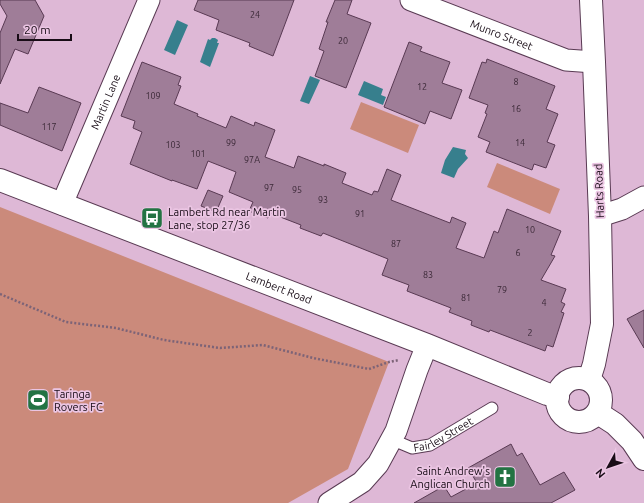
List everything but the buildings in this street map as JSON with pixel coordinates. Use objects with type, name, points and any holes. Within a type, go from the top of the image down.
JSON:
[{"type":"main road","name":"Harts Road","points":[[589,380],[594,364],[602,324],[600,216],[590,0]]},
{"type":"main road","name":"Lambert Road","points":[[0,180],[427,345],[546,394],[558,397]]},
{"type":"main road","points":[[582,378],[595,384],[600,391],[602,398],[598,413],[586,422],[578,423],[571,421],[560,411],[557,404],[558,397],[563,385],[569,380],[582,378]]},
{"type":"main road","points":[[598,413],[615,424],[632,440],[644,459]]},
{"type":"street","name":"Martin Lane","points":[[62,204],[149,0]]},
{"type":"street","name":"Munro Street","points":[[411,0],[566,60],[576,62],[594,62]]},
{"type":"street","points":[[600,216],[622,209],[644,197]]},
{"type":"street","name":"Fairley Street","points":[[329,503],[352,489],[366,478],[378,464],[393,440],[427,345]]},
{"type":"lane","name":"Fairley Street","points":[[393,440],[412,448],[430,445],[492,408]]},
{"type":"path","points":[[0,294],[66,322],[116,328],[164,340],[220,348],[263,344],[313,358],[369,369],[398,360]]},
{"type":"shaded area","points":[[361,102],[419,125],[408,153],[350,129]]},
{"type":"shaded area","points":[[497,163],[560,189],[550,214],[487,187]]},
{"type":"shaded area","points":[[0,207],[389,362],[348,469],[288,503],[0,503]]},
{"type":"water","points":[[177,20],[188,25],[175,55],[164,50]]},
{"type":"water","points":[[212,38],[218,40],[217,43],[219,43],[210,67],[200,62],[208,39],[210,40]]},
{"type":"water","points":[[310,76],[320,80],[309,104],[300,101]]},
{"type":"water","points":[[364,81],[383,89],[381,95],[386,97],[383,105],[358,95]]},
{"type":"water","points":[[453,147],[466,150],[465,154],[468,158],[458,169],[454,178],[441,173],[445,160]]},
{"type":"place","name":"Lambert Rd near Martin Lane, stop 27/36","points":[[152,218]]},
{"type":"place","name":"Taringa Rovers FC","points":[[38,400]]},
{"type":"place","name":"Saint Andrew's Anglican Church","points":[[505,477]]}]
